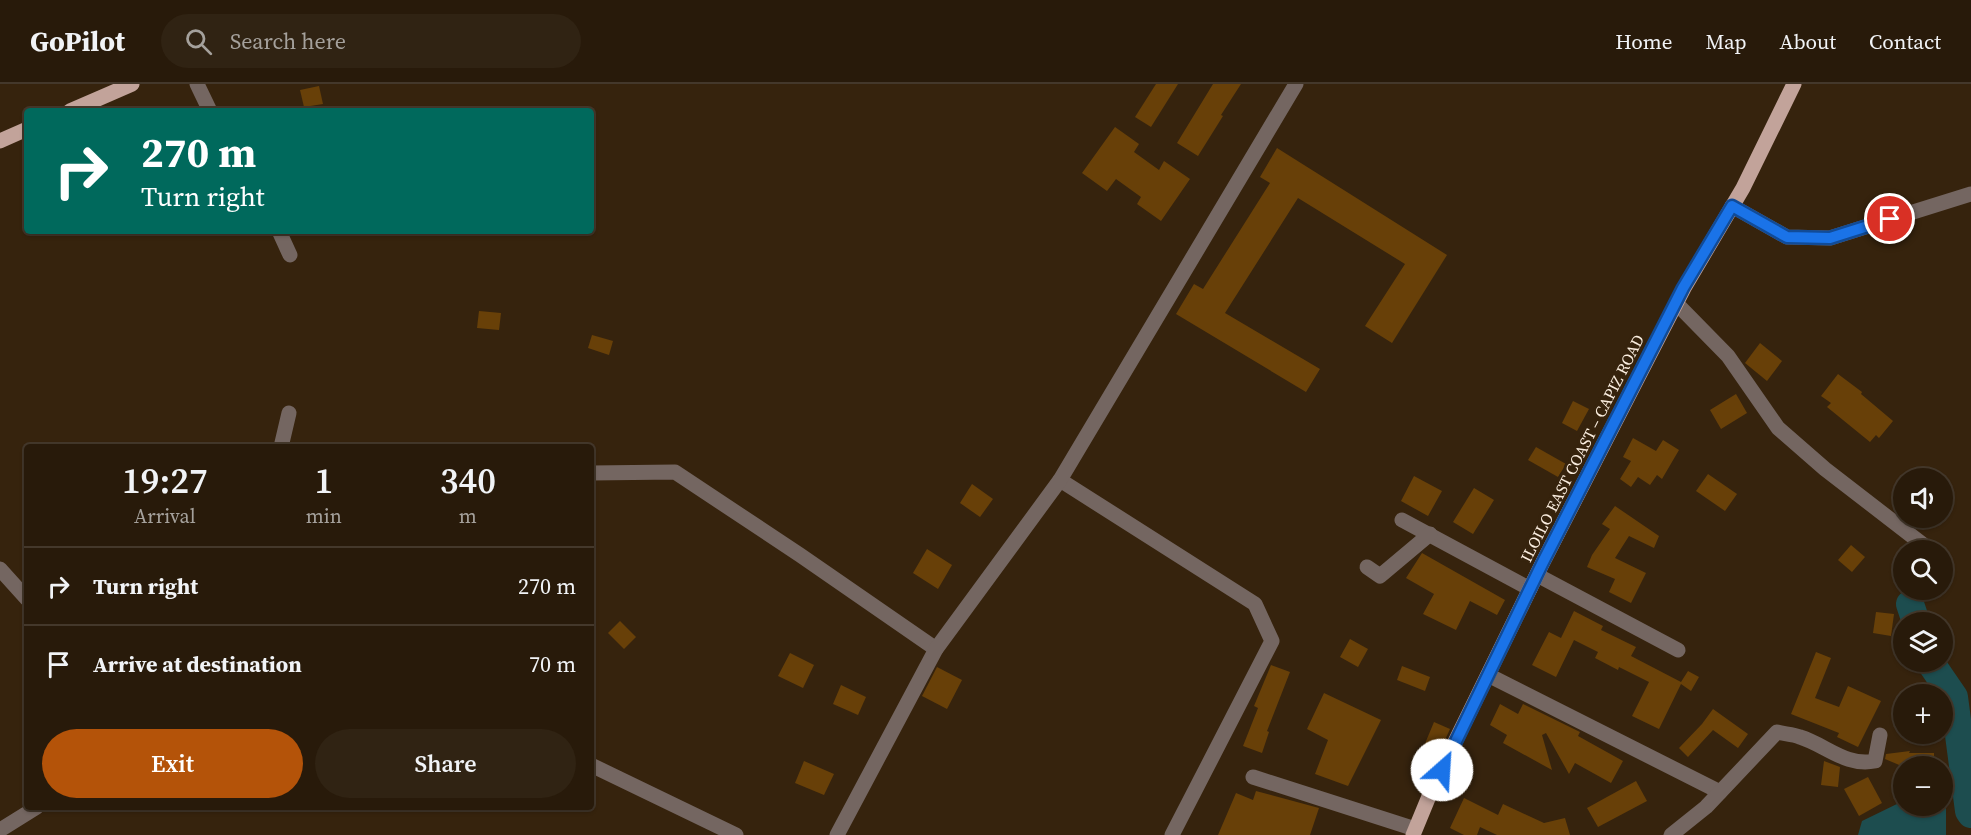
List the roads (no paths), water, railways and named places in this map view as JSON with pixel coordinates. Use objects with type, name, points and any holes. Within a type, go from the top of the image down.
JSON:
[{"type":"main road","points":[[77,108],[132,84]]},
{"type":"main road","name":"ILOILO EAST COAST – CAPIZ ROAD","points":[[1414,832],[1534,582],[1676,303],[1732,206],[1794,84]]},
{"type":"main road","points":[[0,141],[24,130]]},
{"type":"street","points":[[197,84],[209,108]]},
{"type":"street","points":[[837,835],[936,650],[1060,480],[1296,84]]},
{"type":"street","points":[[1732,206],[1787,237],[1830,238],[1971,194]]},
{"type":"street","points":[[280,234],[290,255]]},
{"type":"street","points":[[1676,303],[1728,356],[1778,428],[1825,469],[1917,540]]},
{"type":"street","points":[[282,444],[289,413]]},
{"type":"street","points":[[594,473],[675,472],[800,555],[936,650]]},
{"type":"street","points":[[1060,480],[1255,604],[1272,641],[1172,835]]},
{"type":"street","points":[[1402,519],[1678,650]]},
{"type":"street","points":[[1367,567],[1380,576],[1430,534]]},
{"type":"street","points":[[0,568],[24,596]]},
{"type":"street","points":[[1488,675],[1720,792]]},
{"type":"street","points":[[1671,835],[1706,807],[1777,732],[1800,736],[1846,759],[1862,764],[1875,761],[1880,735]]},
{"type":"street","points":[[594,766],[736,835]]},
{"type":"street","points":[[1253,777],[1414,832]]},
{"type":"street","points":[[0,830],[32,810]]},
{"type":"water","points":[[1893,806],[1893,816],[1946,816],[1946,835],[1858,835],[1862,821]]},
{"type":"waterway","points":[[1910,604],[1913,612]]},
{"type":"waterway","points":[[1937,672],[1954,697],[1971,814]]}]
